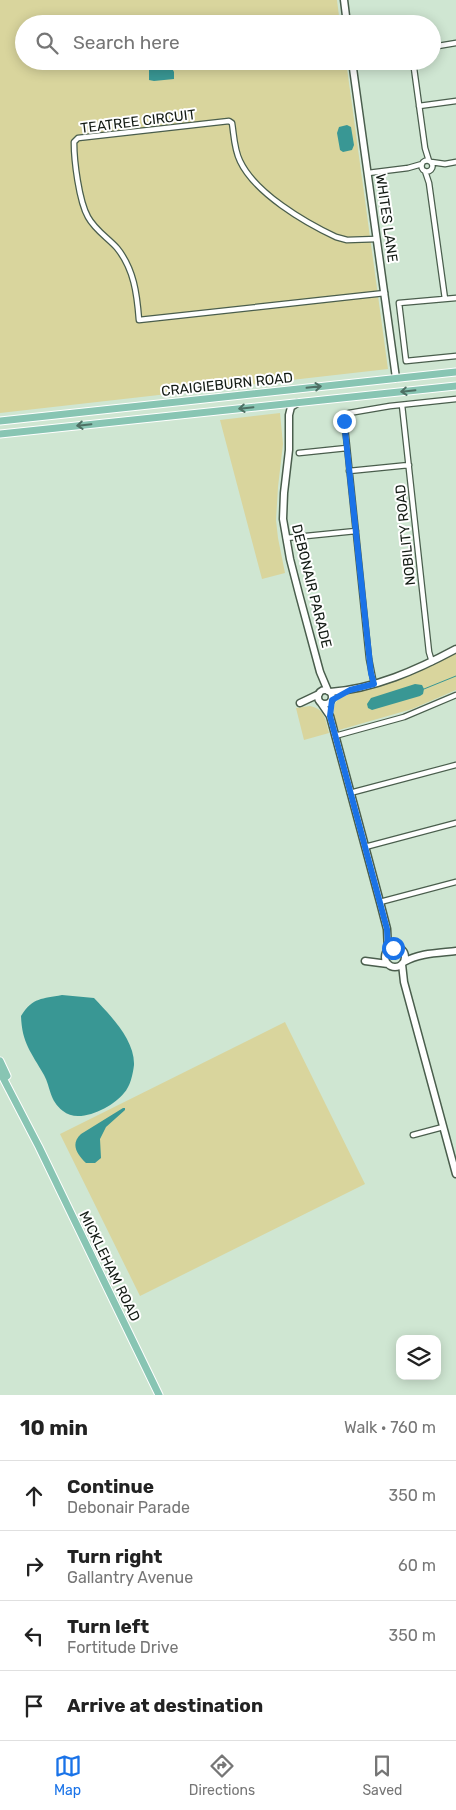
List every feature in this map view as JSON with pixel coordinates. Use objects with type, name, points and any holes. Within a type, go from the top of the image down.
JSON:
[{"type":"main road","name":"CRAIGIEBURN ROAD","points":[[0,421],[456,372]]},
{"type":"main road","name":"CRAIGIEBURN ROAD","points":[[0,434],[456,386]]},
{"type":"main road","name":"MICKLEHAM ROAD","points":[[0,1061],[39,1147],[159,1395]]},
{"type":"main road","name":"MICKLEHAM ROAD","points":[[0,1072],[39,1147]]},
{"type":"street","points":[[344,0],[346,15]]},
{"type":"street","points":[[441,46],[456,44]]},
{"type":"street","name":"WHITES LANE","points":[[353,70],[396,378]]},
{"type":"street","points":[[414,70],[445,299]]},
{"type":"street","points":[[419,106],[456,101]]},
{"type":"street","name":"TEATREE CIRCUIT","points":[[377,238],[346,240],[336,237],[273,199],[256,185],[246,172],[237,154],[232,123],[229,121],[78,138],[74,142],[83,207],[92,223],[125,260],[136,286],[139,320],[385,293]]},
{"type":"street","points":[[368,173],[408,168],[426,162],[445,164]]},
{"type":"street","points":[[426,162],[428,170]]},
{"type":"street","points":[[408,168],[428,170],[456,162]]},
{"type":"street","points":[[456,298],[399,303],[406,361],[456,356]]},
{"type":"street","points":[[374,684],[349,471],[345,415],[402,405],[456,399]]},
{"type":"street","points":[[289,415],[291,407],[297,403]]},
{"type":"street","points":[[280,405],[284,407],[289,415]]},
{"type":"street","name":"NOBILITY ROAD","points":[[402,405],[429,652],[432,662]]},
{"type":"street","name":"DEBONAIR PARADE","points":[[289,415],[289,450],[283,519],[292,565],[320,672],[329,691]]},
{"type":"street","points":[[299,453],[347,448]]},
{"type":"street","points":[[349,471],[409,464]]},
{"type":"street","points":[[286,538],[356,531]]},
{"type":"street","points":[[350,690],[325,704],[298,704],[324,690],[350,690],[374,684],[432,662],[456,650]]},
{"type":"street","name":"DEBONAIR PARADE","points":[[319,693],[320,672]]},
{"type":"street","points":[[329,691],[331,701],[330,716],[387,929],[386,959],[404,982]]},
{"type":"street","points":[[319,693],[321,703],[330,716]]},
{"type":"street","points":[[335,736],[404,717],[456,695]]},
{"type":"street","points":[[350,793],[456,765]]},
{"type":"street","points":[[365,848],[456,823]]},
{"type":"street","points":[[380,902],[456,882]]},
{"type":"street","points":[[387,929],[405,957],[403,963],[404,982],[456,1174]]},
{"type":"street","points":[[426,954],[391,966],[364,961],[373,959],[393,948],[412,954],[456,951]]},
{"type":"street","points":[[0,1078],[26,1123]]},
{"type":"street","points":[[413,1136],[443,1128]]},
{"type":"shaded area","points":[[0,0],[337,0],[339,15],[15,15],[15,70],[347,70],[388,369],[0,413]]},
{"type":"shaded area","points":[[280,413],[283,444],[276,520],[285,573],[262,579],[220,420]]},
{"type":"shaded area","points":[[456,653],[456,690],[412,709],[339,730],[334,716],[334,708],[342,696],[402,678]]},
{"type":"shaded area","points":[[310,706],[322,712],[329,733],[304,740],[296,708]]},
{"type":"shaded area","points":[[285,1022],[365,1184],[140,1296],[60,1134]]},
{"type":"water","points":[[149,70],[173,70],[174,72],[174,79],[149,80]]},
{"type":"water","points":[[347,125],[351,127],[354,145],[352,150],[343,152],[340,150],[337,133],[339,127]]},
{"type":"water","points":[[415,684],[422,685],[424,689],[423,694],[420,696],[372,710],[368,708],[367,704],[371,698]]},
{"type":"water","points":[[62,995],[94,998],[120,1028],[126,1037],[133,1056],[133,1072],[130,1084],[126,1090],[112,1104],[95,1113],[78,1116],[70,1115],[58,1107],[23,1033],[21,1016],[30,1005],[43,998]]},
{"type":"water","points":[[123,1108],[125,1110],[106,1127],[100,1139],[101,1158],[95,1163],[86,1163],[76,1149],[75,1145],[78,1138],[81,1134]]},
{"type":"waterway","points":[[424,689],[456,676]]},
{"type":"route","points":[[344,421],[371,673],[374,684],[350,690],[332,700],[330,716],[387,929],[388,951],[393,948]]}]
